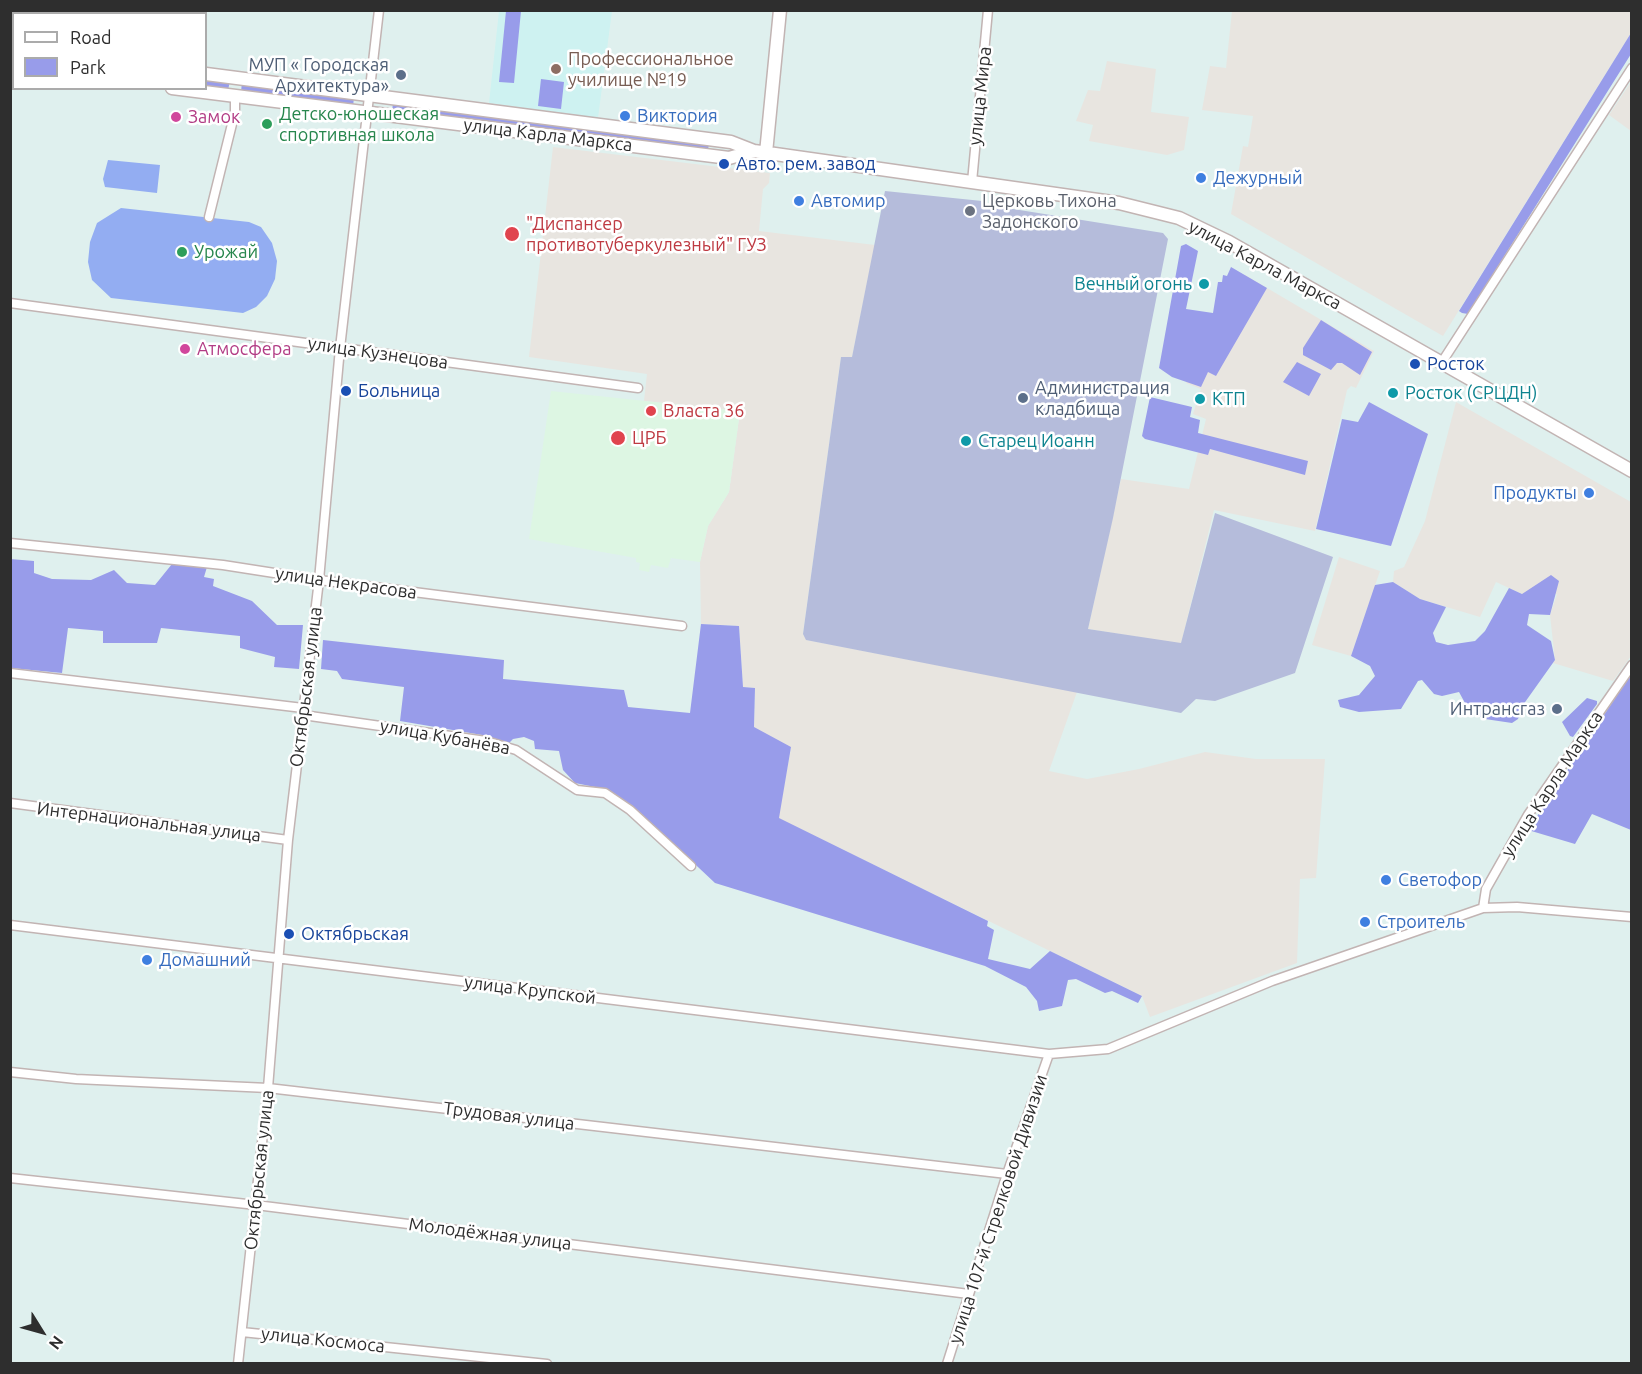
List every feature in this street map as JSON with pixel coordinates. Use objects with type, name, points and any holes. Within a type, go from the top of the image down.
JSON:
[{"type":"main road","points":[[760,152],[780,10]]},
{"type":"main road","name":"улица Карла Маркса","points":[[207,74],[731,142],[760,152],[1119,203],[1179,218],[1229,242],[1632,471]]},
{"type":"main road","points":[[234,96],[237,78]]},
{"type":"main road","name":"улица Карла Маркса","points":[[188,90],[729,158],[760,152]]},
{"type":"street","name":"Октябрьская улица","points":[[238,1364],[268,1088],[288,840],[318,580],[340,348],[379,10]]},
{"type":"street","name":"улица Мира","points":[[972,182],[988,10]]},
{"type":"street","points":[[1442,362],[1632,68]]},
{"type":"street","points":[[209,217],[235,112],[234,96]]},
{"type":"street","name":"улица Кузнецова","points":[[10,303],[638,388]]},
{"type":"street","name":"улица Некрасова","points":[[10,543],[223,565],[318,580],[682,626]]},
{"type":"street","name":"улица Карла Маркса","points":[[1483,908],[1486,889],[1528,815],[1632,665]]},
{"type":"street","name":"улица Кубанёва","points":[[10,673],[303,712],[486,741],[516,750],[577,790],[605,794],[630,810],[691,866]]},
{"type":"street","name":"Интернациональная улица","points":[[10,803],[288,840]]},
{"type":"street","name":"улица Крупской","points":[[10,925],[1049,1054],[1108,1049],[1272,981],[1483,908],[1517,907],[1632,917]]},
{"type":"street","name":"улица 107-й Стрелковой Дивизии","points":[[947,1364],[1007,1174],[1049,1054]]},
{"type":"street","name":"Трудовая улица","points":[[10,1072],[75,1079],[268,1088],[1007,1174]]},
{"type":"street","name":"Молодёжная улица","points":[[10,1178],[256,1205],[969,1294]]},
{"type":"street","name":"улица Космоса","points":[[242,1332],[547,1364]]},
{"type":"shaded area","points":[[499,11],[612,11],[598,118],[489,103]]},
{"type":"shaded area","points":[[1232,11],[1631,11],[1631,33],[1443,336],[1231,214],[1243,146],[1248,147],[1253,116],[1202,110],[1210,66],[1226,68]]},
{"type":"shaded area","points":[[1107,61],[1156,69],[1151,112],[1189,117],[1184,150],[1167,155],[1089,141],[1093,125],[1076,121],[1088,90],[1100,91]]},
{"type":"shaded area","points":[[1631,82],[1631,131],[1609,115]]},
{"type":"shaded area","points":[[553,147],[770,173],[769,183],[763,189],[759,231],[875,245],[852,357],[841,357],[803,634],[807,640],[1077,692],[1049,771],[1087,779],[1139,769],[1205,752],[1256,759],[1325,759],[1316,878],[1300,879],[1297,963],[1150,1017],[1142,996],[778,818],[791,748],[754,728],[755,688],[743,687],[739,626],[701,624],[700,562],[708,526],[729,492],[740,411],[644,401],[647,374],[529,357]]},
{"type":"shaded area","points":[[108,160],[160,165],[157,193],[105,187],[103,179]]},
{"type":"shaded area","points":[[885,191],[982,201],[982,204],[1163,233],[1168,239],[1113,518],[1088,629],[1181,643],[1215,513],[1333,557],[1295,673],[1215,701],[1196,699],[1181,713],[806,640],[803,634],[841,357],[852,357]]},
{"type":"shaded area","name":"Урожай","points":[[121,208],[249,222],[261,227],[272,243],[277,261],[275,279],[267,296],[256,307],[243,313],[111,298],[92,280],[88,262],[90,242],[97,223]]},
{"type":"shaded area","points":[[1245,275],[1374,351],[1356,388],[1351,386],[1347,390],[1315,531],[1214,510],[1181,644],[1088,629],[1121,479],[1189,489],[1206,419],[1193,414],[1201,389],[1186,383]]},
{"type":"shaded area","points":[[551,391],[740,411],[729,492],[708,526],[700,562],[671,558],[668,568],[651,565],[649,572],[639,570],[640,563],[636,562],[636,558],[529,539]]},
{"type":"shaded area","points":[[1456,402],[1631,502],[1631,656],[1613,681],[1553,663],[1555,660],[1550,615],[1557,594],[1522,594],[1496,582],[1480,617],[1420,599],[1393,582],[1394,571],[1404,567],[1425,521]]},
{"type":"shaded area","points":[[1339,557],[1380,571],[1351,656],[1312,645]]},
{"type":"green space","points":[[10,11],[207,11],[12,12],[12,38]]},
{"type":"green space","points":[[506,11],[521,11],[514,83],[499,82]]},
{"type":"green space","points":[[1631,33],[1631,54],[1468,314],[1462,313],[1459,311]]},
{"type":"green space","points":[[207,78],[230,81],[228,90],[207,88]]},
{"type":"green space","points":[[541,79],[564,82],[561,109],[538,106]]},
{"type":"green space","points":[[242,82],[354,97],[353,107],[241,92]]},
{"type":"green space","points":[[393,103],[709,143],[708,150],[392,111]]},
{"type":"green space","points":[[1186,244],[1198,251],[1186,309],[1213,313],[1218,282],[1222,282],[1223,275],[1227,276],[1231,267],[1267,288],[1216,376],[1208,372],[1201,387],[1172,377],[1159,368],[1181,246]]},
{"type":"green space","points":[[1321,320],[1372,352],[1360,375],[1342,363],[1337,363],[1331,370],[1303,355],[1303,348]]},
{"type":"green space","points":[[1297,362],[1321,374],[1309,396],[1283,382]]},
{"type":"green space","points":[[1150,397],[1192,407],[1190,417],[1200,420],[1198,433],[1308,461],[1305,475],[1210,449],[1208,455],[1145,439],[1142,436]]},
{"type":"green space","points":[[1369,402],[1428,434],[1391,546],[1316,529],[1342,419],[1358,422]]},
{"type":"green space","points":[[10,559],[34,561],[34,573],[52,579],[91,580],[114,570],[127,583],[155,585],[172,564],[207,567],[204,577],[214,579],[213,586],[252,601],[277,625],[303,625],[299,669],[274,667],[275,657],[240,648],[240,636],[161,628],[157,643],[103,643],[103,631],[68,628],[62,673],[11,668]]},
{"type":"green space","points":[[1551,575],[1559,581],[1550,615],[1529,614],[1527,625],[1551,641],[1555,660],[1523,705],[1518,719],[1512,723],[1485,719],[1479,716],[1476,706],[1465,703],[1459,692],[1442,696],[1434,694],[1422,680],[1418,681],[1401,709],[1359,712],[1340,707],[1338,700],[1359,695],[1375,676],[1370,666],[1351,656],[1375,585],[1393,582],[1420,599],[1446,607],[1433,633],[1436,642],[1448,645],[1475,641],[1485,631],[1509,588],[1522,594]]},
{"type":"green space","points":[[701,624],[739,626],[743,687],[755,688],[754,727],[791,747],[779,818],[988,921],[987,926],[994,930],[988,959],[1030,969],[1050,951],[1142,996],[1138,1003],[1112,991],[1105,993],[1076,979],[1068,980],[1062,1006],[1039,1011],[1037,1001],[1026,987],[985,966],[715,883],[633,806],[605,789],[575,783],[563,770],[559,751],[535,749],[534,741],[524,737],[513,739],[508,744],[488,736],[400,721],[404,687],[342,679],[337,671],[321,669],[323,640],[504,660],[503,679],[624,690],[628,707],[690,713]]},
{"type":"green space","points":[[1631,674],[1631,830],[1592,814],[1575,844],[1528,830]]},
{"type":"green space","points":[[1587,698],[1597,701],[1597,704],[1573,737],[1570,736],[1562,722]]},
{"type":"place","name":"Профессиональное училище №19","points":[[556,69]]},
{"type":"place","name":"МУП « Городская Архитектура»","points":[[401,75]]},
{"type":"place","name":"Виктория","points":[[625,116]]},
{"type":"place","name":"Замок","points":[[176,117]]},
{"type":"place","name":"Детско-юношеская спортивная школа","points":[[267,124]]},
{"type":"place","name":"Авто. рем. завод","points":[[724,164]]},
{"type":"place","name":"Дежурный","points":[[1201,178]]},
{"type":"place","name":"Автомир","points":[[799,201]]},
{"type":"place","name":"Церковь Тихона Задонского","points":[[970,211]]},
{"type":"place","name":"\"Диспансер противотуберкулезный\" ГУЗ","points":[[512,234]]},
{"type":"place","name":"Урожай","points":[[182,252]]},
{"type":"place","name":"Вечный огонь","points":[[1204,284]]},
{"type":"place","name":"Атмосфера","points":[[185,349]]},
{"type":"place","name":"Росток","points":[[1415,364]]},
{"type":"place","name":"Больница","points":[[346,391]]},
{"type":"place","name":"Росток (СРЦДН)","points":[[1393,393]]},
{"type":"place","name":"Администрация кладбища","points":[[1023,398]]},
{"type":"place","name":"КТП","points":[[1200,399]]},
{"type":"place","name":"Власта 36","points":[[651,411]]},
{"type":"place","name":"ЦРБ","points":[[618,438]]},
{"type":"place","name":"Старец Иоанн","points":[[966,441]]},
{"type":"place","name":"Продукты","points":[[1589,493]]},
{"type":"place","name":"Интрансгаз","points":[[1557,709]]},
{"type":"place","name":"Светофор","points":[[1386,880]]},
{"type":"place","name":"Строитель","points":[[1365,922]]},
{"type":"place","name":"Октябрьская","points":[[289,934]]},
{"type":"place","name":"Домашний","points":[[147,960]]}]
